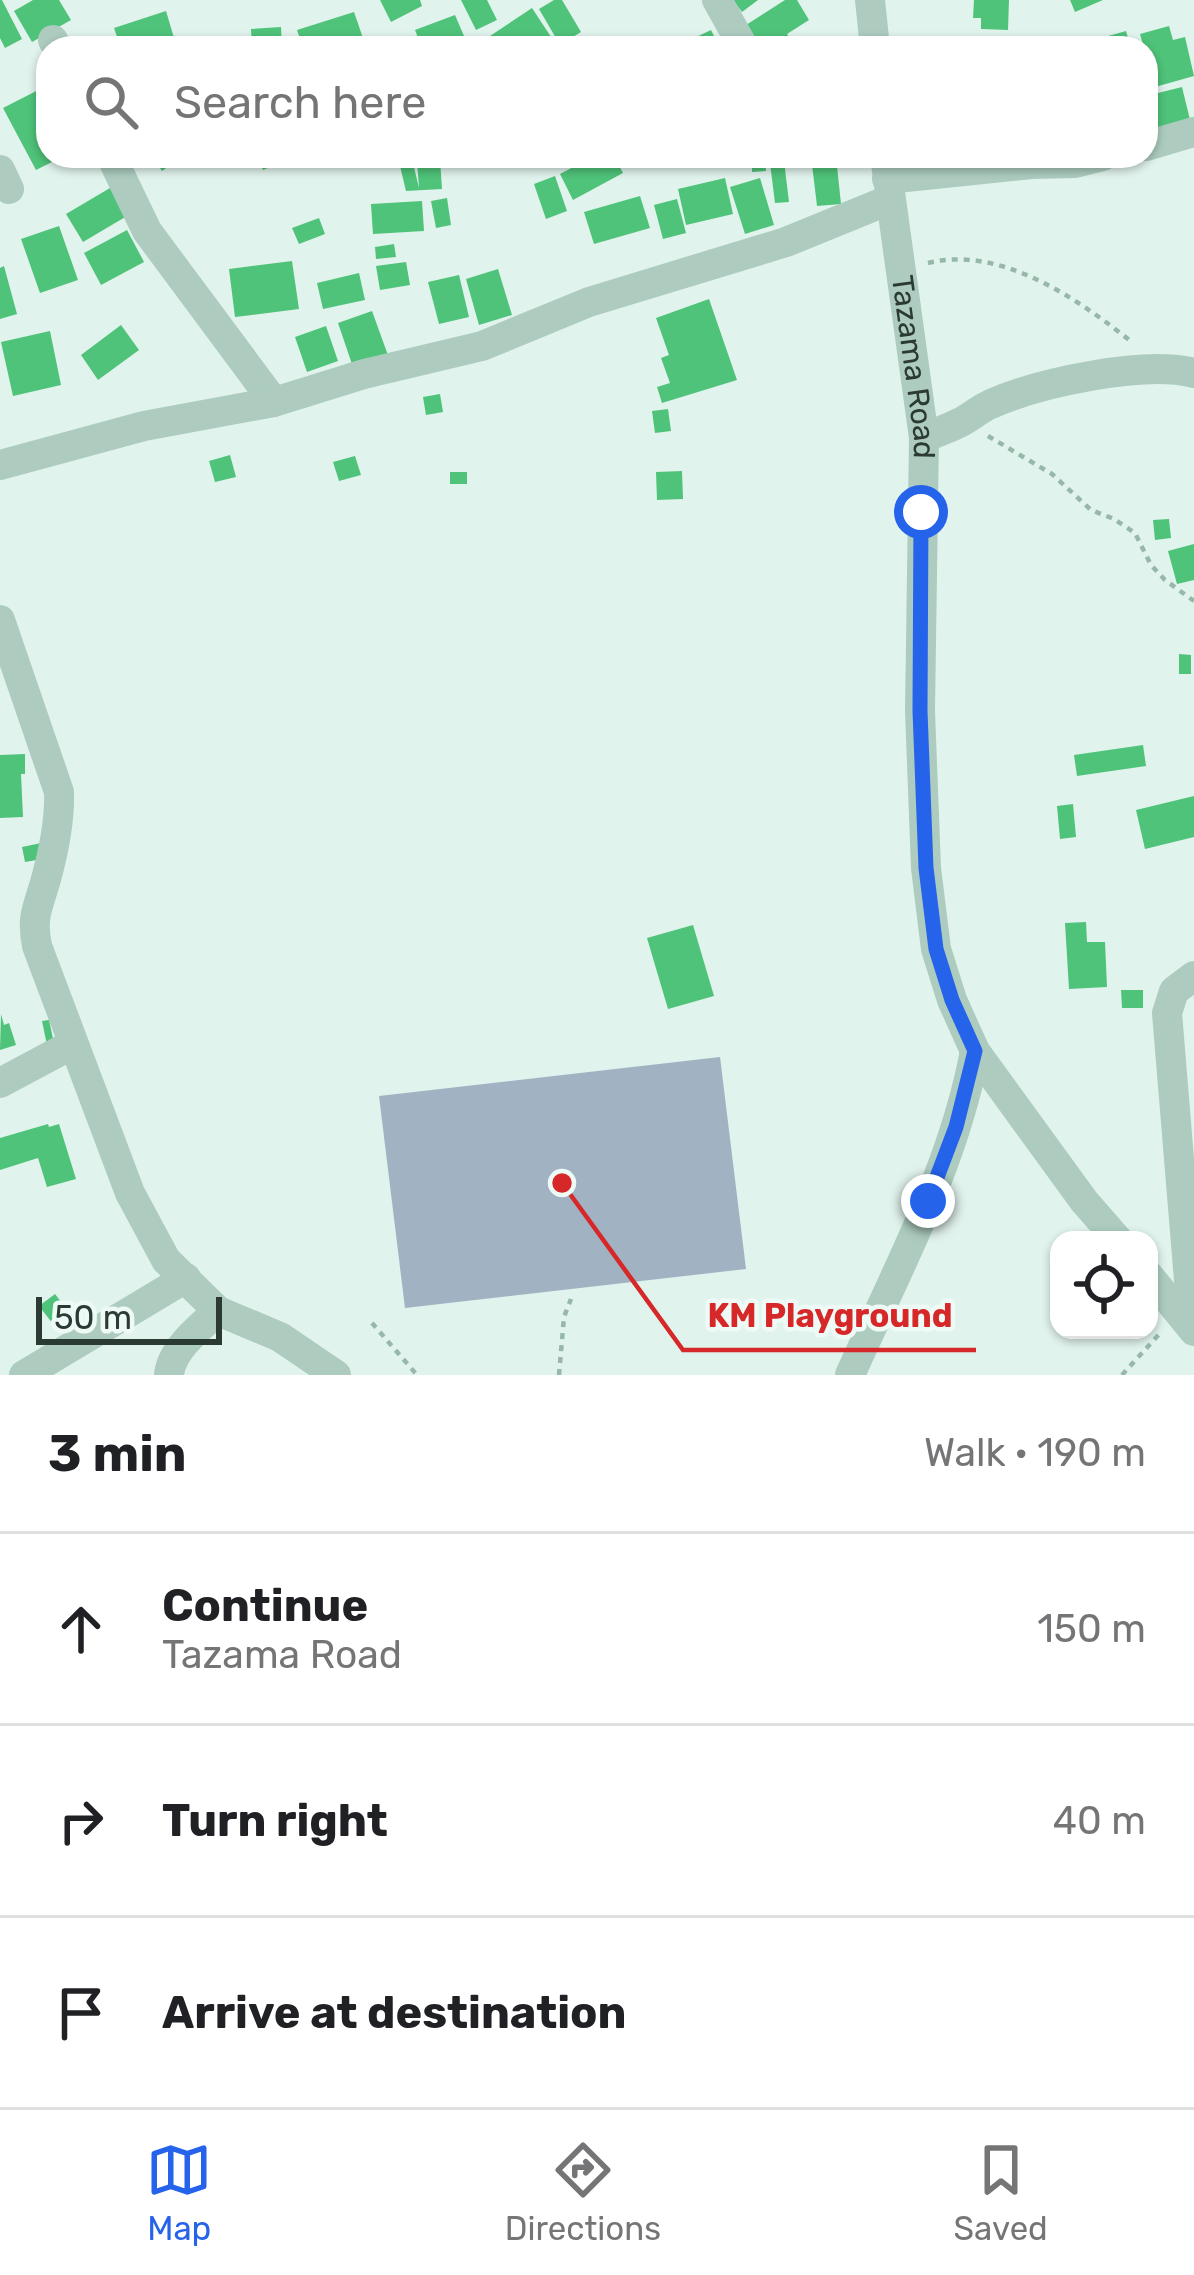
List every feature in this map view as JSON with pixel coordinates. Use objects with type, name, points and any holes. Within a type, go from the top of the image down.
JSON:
[{"type":"street","points":[[717,0],[737,36]]},
{"type":"street","points":[[870,0],[874,36]]},
{"type":"street","points":[[1158,143],[1194,133]]},
{"type":"street","points":[[116,168],[146,231],[274,402]]},
{"type":"street","points":[[0,465],[144,425],[274,402],[364,374],[482,346],[589,302],[786,242],[887,178],[991,168]]},
{"type":"street","name":"Tazama Road","points":[[887,178],[923,438],[920,711],[926,868],[936,949],[975,1051],[1110,1231]]},
{"type":"street","points":[[923,438],[1022,393],[1131,370],[1180,370]]},
{"type":"street","points":[[0,620],[59,792],[60,819],[32,924],[130,1193],[166,1259],[218,1311],[280,1337],[336,1375]]},
{"type":"street","points":[[1190,1325],[1167,1013],[1174,992],[1194,976]]},
{"type":"street","points":[[0,1083],[73,1044]]},
{"type":"street","points":[[850,1375],[928,1201],[956,1127],[975,1051]]},
{"type":"street","points":[[24,1375],[186,1278]]},
{"type":"street","points":[[1158,1287],[1190,1325]]},
{"type":"street","points":[[169,1375],[169,1366],[195,1330],[218,1311]]},
{"type":"path","points":[[899,270],[950,258],[999,263],[1102,318],[1180,370]]},
{"type":"path","points":[[962,422],[1052,474],[1091,510],[1135,532],[1151,565],[1194,601]]},
{"type":"path","points":[[559,1375],[564,1317],[571,1299]]},
{"type":"path","points":[[372,1323],[417,1375]]},
{"type":"path","points":[[1122,1375],[1158,1335],[1190,1325]]},
{"type":"shaded area","points":[[720,1057],[746,1269],[405,1308],[379,1096]]},
{"type":"building","points":[[0,0],[22,39],[5,48],[0,38]]},
{"type":"building","points":[[33,0],[59,0],[71,20],[32,42],[14,11]]},
{"type":"building","points":[[380,0],[420,0],[422,6],[391,22]]},
{"type":"building","points":[[461,0],[487,0],[497,20],[476,30]]},
{"type":"building","points":[[562,0],[581,32],[555,36],[539,9]]},
{"type":"building","points":[[733,0],[758,0],[742,12]]},
{"type":"building","points":[[785,0],[797,0],[809,20],[788,36],[753,36],[746,25]]},
{"type":"building","points":[[974,0],[1009,0],[1008,30],[981,29],[981,18],[973,18]]},
{"type":"building","points":[[1070,0],[1103,0],[1075,12]]},
{"type":"building","points":[[532,8],[550,36],[490,36]]},
{"type":"building","points":[[166,11],[173,36],[117,36],[114,28]]},
{"type":"building","points":[[354,12],[362,36],[299,36],[297,30]]},
{"type":"building","points":[[455,15],[464,36],[417,36],[415,30]]},
{"type":"building","points":[[1169,26],[1173,40],[1185,37],[1194,76],[1158,86],[1158,36],[1140,34]]},
{"type":"building","points":[[281,27],[281,36],[251,36],[251,29]]},
{"type":"building","points":[[1182,87],[1191,124],[1158,132],[1158,93]]},
{"type":"building","points":[[36,91],[36,168],[40,168],[36,170],[3,108]]},
{"type":"building","points":[[400,168],[414,168],[419,188],[418,168],[441,168],[442,189],[406,191]]},
{"type":"building","points":[[571,168],[620,168],[623,173],[573,200],[560,174]]},
{"type":"building","points":[[771,168],[785,168],[789,202],[775,203]]},
{"type":"building","points":[[812,168],[837,168],[841,204],[817,206]]},
{"type":"building","points":[[555,176],[567,211],[546,219],[534,184]]},
{"type":"building","points":[[725,178],[733,214],[686,225],[678,189]]},
{"type":"building","points":[[760,178],[774,225],[745,234],[730,187]]},
{"type":"building","points":[[110,188],[127,216],[83,242],[66,214]]},
{"type":"building","points":[[640,196],[650,228],[594,244],[584,212]]},
{"type":"building","points":[[447,198],[451,225],[436,228],[431,201]]},
{"type":"building","points":[[677,199],[686,233],[663,239],[654,205]]},
{"type":"building","points":[[422,201],[424,231],[373,234],[371,204]]},
{"type":"building","points":[[319,218],[325,234],[299,244],[292,228]]},
{"type":"building","points":[[59,226],[78,280],[40,293],[21,239]]},
{"type":"building","points":[[127,230],[144,262],[101,285],[84,253]]},
{"type":"building","points":[[394,244],[396,257],[376,259],[375,247]]},
{"type":"building","points":[[292,261],[299,309],[235,317],[229,269]]},
{"type":"building","points":[[406,262],[410,285],[380,290],[376,266]]},
{"type":"building","points":[[4,266],[17,314],[0,319],[0,268]]},
{"type":"building","points":[[498,269],[512,315],[479,325],[466,279]]},
{"type":"building","points":[[359,273],[365,300],[323,309],[317,283]]},
{"type":"building","points":[[459,275],[469,317],[439,324],[428,282]]},
{"type":"building","points":[[709,299],[737,380],[662,403],[657,387],[670,383],[661,358],[669,355],[656,318]]},
{"type":"building","points":[[372,311],[389,358],[354,370],[338,323]]},
{"type":"building","points":[[121,325],[139,350],[98,380],[81,355]]},
{"type":"building","points":[[326,326],[338,361],[307,372],[295,337]]},
{"type":"building","points":[[50,331],[61,385],[13,396],[1,342]]},
{"type":"building","points":[[440,394],[443,412],[426,415],[423,397]]},
{"type":"building","points":[[668,409],[671,431],[655,433],[652,411]]},
{"type":"building","points":[[230,455],[236,477],[215,482],[209,461]]},
{"type":"building","points":[[355,456],[361,475],[339,481],[333,462]]},
{"type":"building","points":[[682,471],[683,499],[657,500],[656,472]]},
{"type":"building","points":[[450,472],[467,472],[467,484],[450,484]]},
{"type":"building","points":[[1169,519],[1171,538],[1155,540],[1153,520]]},
{"type":"building","points":[[1194,544],[1194,580],[1177,584],[1168,551]]},
{"type":"building","points":[[1179,654],[1191,655],[1191,674],[1179,674]]},
{"type":"building","points":[[1143,745],[1146,766],[1077,776],[1074,755]]},
{"type":"building","points":[[25,754],[23,817],[0,818],[0,755]]},
{"type":"building","points":[[1194,796],[1194,837],[1145,849],[1136,810]]},
{"type":"building","points":[[1073,804],[1076,837],[1060,839],[1057,806]]},
{"type":"building","points":[[51,841],[54,857],[25,862],[22,847]]},
{"type":"building","points":[[1086,922],[1087,942],[1105,942],[1107,987],[1069,989],[1065,923]]},
{"type":"building","points":[[693,925],[714,996],[668,1009],[647,938]]},
{"type":"building","points":[[1121,990],[1143,990],[1143,1008],[1122,1008]]},
{"type":"building","points":[[1,1014],[16,1045],[0,1050]]},
{"type":"building","points":[[49,1020],[55,1048],[48,1050],[42,1021]]},
{"type":"building","points":[[59,1124],[76,1179],[47,1187],[38,1158],[0,1170],[0,1138]]},
{"type":"building","points":[[55,1294],[69,1312],[53,1324],[39,1306]]},
{"type":"place","name":"KM Playground","points":[[562,1183]]},
{"type":"route","points":[[921,512],[920,711],[926,868],[936,949],[975,1051],[956,1127],[928,1201]]}]
